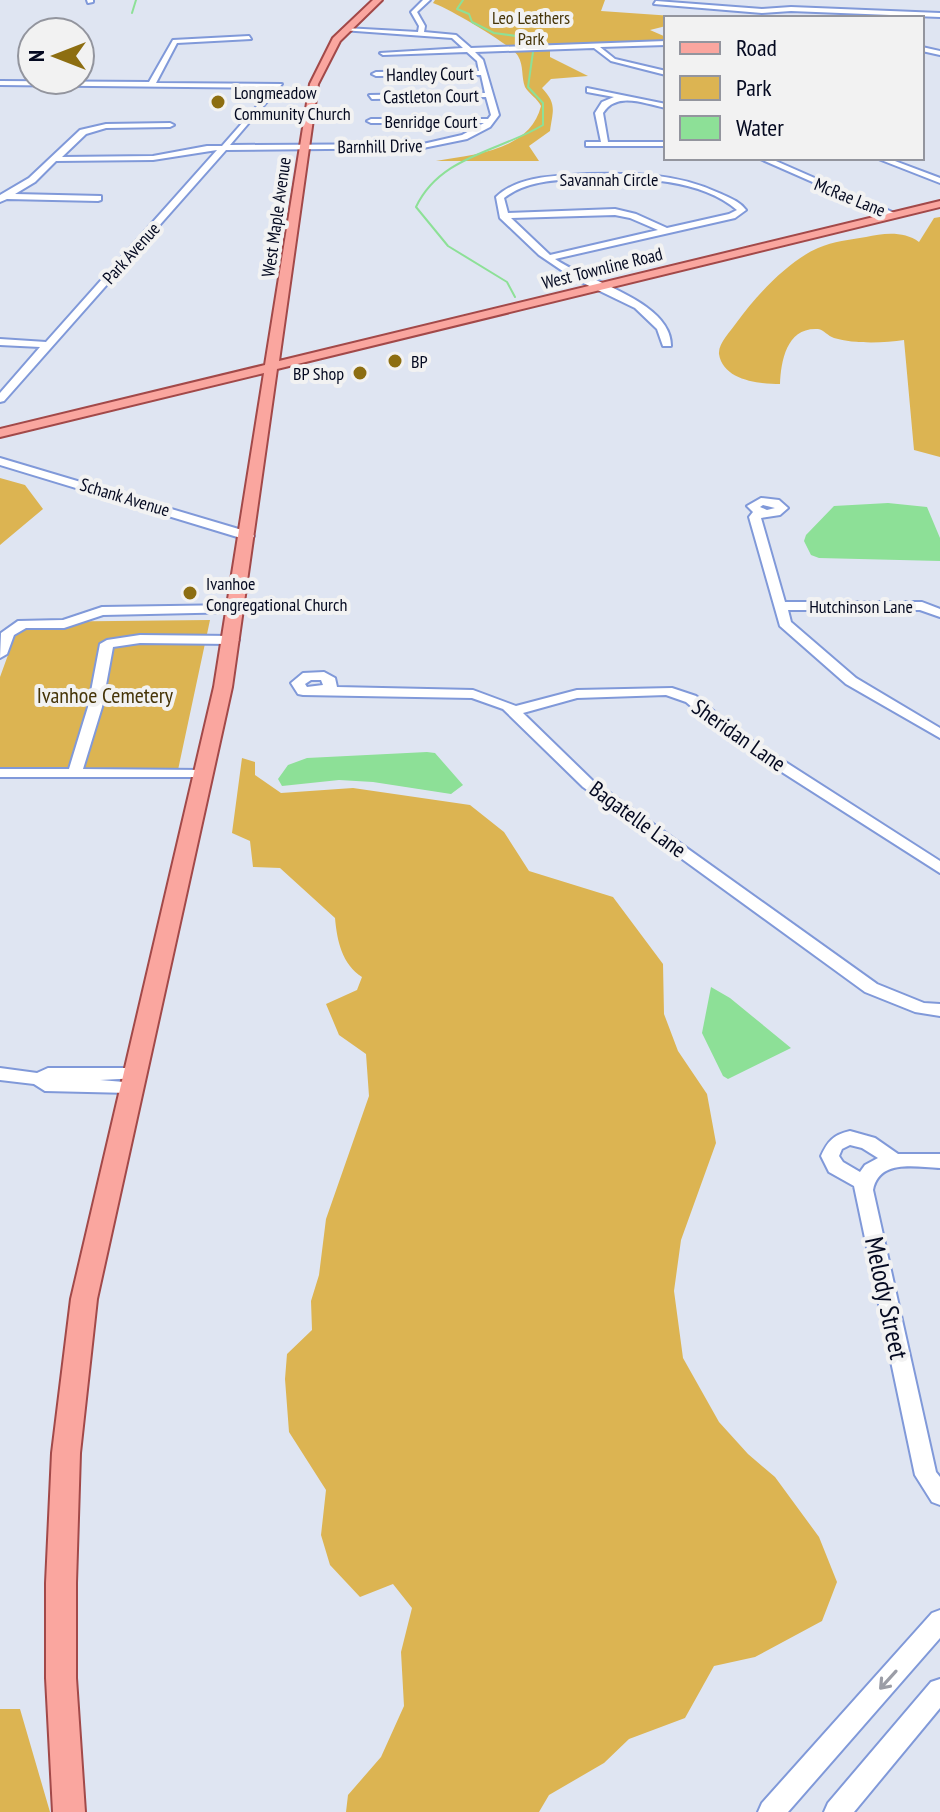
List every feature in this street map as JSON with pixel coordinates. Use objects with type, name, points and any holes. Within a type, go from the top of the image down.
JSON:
[{"type":"main road","name":"West Maple Avenue","points":[[69,1812],[61,1678],[66,1453],[84,1299],[232,640],[317,74],[345,30],[378,0]]},
{"type":"main road","name":"West Townline Road","points":[[0,433],[940,204]]},
{"type":"street","points":[[421,32],[422,26],[414,12],[427,0]]},
{"type":"street","points":[[656,3],[762,11],[810,9],[837,14],[940,15]]},
{"type":"street","points":[[751,16],[762,11]]},
{"type":"street","points":[[345,30],[454,36],[473,50],[484,73],[495,107],[490,121]]},
{"type":"street","points":[[0,83],[152,83],[175,41],[249,38]]},
{"type":"street","points":[[383,53],[597,48],[664,43]]},
{"type":"street","points":[[597,48],[613,60],[664,73]]},
{"type":"street","name":"Handley Court","points":[[376,74],[484,73]]},
{"type":"street","name":"Park Avenue","points":[[0,399],[226,148],[278,85],[152,83]]},
{"type":"street","points":[[590,90],[664,106]]},
{"type":"street","name":"Castleton Court","points":[[372,97],[489,95]]},
{"type":"street","points":[[605,144],[599,113],[605,104],[621,97]]},
{"type":"street","name":"Benridge Court","points":[[371,121],[490,121]]},
{"type":"street","name":"Barnhill Drive","points":[[53,159],[141,159],[200,148],[439,144],[471,134],[490,121]]},
{"type":"street","points":[[3,197],[32,180],[78,135],[92,129],[170,125]]},
{"type":"street","points":[[589,144],[664,144]]},
{"type":"street","name":"McRae Lane","points":[[767,160],[895,215]]},
{"type":"street","points":[[885,160],[940,181]]},
{"type":"street","points":[[921,174],[940,169]]},
{"type":"street","name":"Savannah Circle","points":[[503,216],[500,197],[504,190],[538,179],[574,178],[648,177],[685,182],[736,204],[742,210],[549,258]]},
{"type":"street","points":[[3,197],[98,198]]},
{"type":"street","points":[[503,216],[615,212],[633,216],[666,231]]},
{"type":"street","points":[[503,216],[549,258],[652,315],[664,330],[667,344]]},
{"type":"street","points":[[0,342],[49,345]]},
{"type":"street","name":"Schank Avenue","points":[[0,461],[248,536]]},
{"type":"street","points":[[760,512],[755,517],[785,623],[851,681],[940,734]]},
{"type":"street","name":"Hutchinson Lane","points":[[780,606],[922,606],[940,613]]},
{"type":"street","points":[[0,654],[8,633],[23,624],[64,624],[102,611],[236,609]]},
{"type":"street","points":[[75,773],[95,707],[107,644],[140,639],[232,640]]},
{"type":"street","name":"Bagatelle Lane","points":[[322,691],[473,694],[513,711],[588,784],[871,988],[921,1008],[940,1010]]},
{"type":"street","name":"Sheridan Lane","points":[[513,711],[577,694],[667,691],[691,699],[732,734],[940,868]]},
{"type":"street","points":[[0,773],[203,774]]},
{"type":"street","points":[[0,1074],[39,1079],[45,1085],[132,1081]]},
{"type":"street","points":[[893,1160],[869,1140],[841,1140],[833,1146],[830,1156],[836,1167],[863,1182],[871,1168],[893,1160],[940,1161]]},
{"type":"street","name":"Melody Street","points":[[863,1182],[926,1475],[940,1495]]},
{"type":"street","points":[[771,1812],[940,1621]]},
{"type":"street","points":[[837,1812],[940,1690]]},
{"type":"green space","name":"Leo Leathers Park","points":[[435,0],[605,0],[601,11],[673,16],[664,16],[664,26],[650,30],[664,36],[664,41],[550,47],[550,57],[588,76],[551,79],[542,88],[552,103],[553,112],[550,131],[529,146],[539,161],[436,161],[499,148],[513,141],[535,121],[541,106],[525,87],[520,60],[513,51],[478,27],[433,3]]},
{"type":"green space","points":[[940,217],[940,457],[914,450],[904,340],[851,341],[834,338],[818,329],[799,333],[784,356],[780,384],[743,379],[727,370],[722,363],[719,350],[725,337],[763,291],[795,261],[824,246],[873,236],[900,235],[919,242],[934,218]]},
{"type":"green space","points":[[0,478],[25,485],[43,509],[0,545]]},
{"type":"green space","name":"Ivanhoe Cemetery","points":[[210,620],[178,770],[0,767],[0,677],[20,622]]},
{"type":"green space","points":[[242,758],[255,762],[255,775],[281,793],[353,788],[470,805],[504,832],[529,871],[613,897],[663,964],[664,1014],[678,1051],[707,1094],[716,1143],[681,1240],[674,1291],[683,1358],[719,1422],[748,1454],[775,1477],[819,1537],[837,1582],[822,1621],[755,1657],[714,1666],[685,1718],[629,1739],[604,1763],[549,1795],[539,1812],[346,1812],[348,1795],[381,1757],[404,1706],[401,1652],[412,1608],[393,1584],[360,1597],[330,1565],[321,1535],[326,1490],[289,1432],[285,1379],[287,1354],[312,1330],[311,1301],[319,1275],[326,1219],[369,1096],[366,1054],[339,1035],[326,1004],[357,990],[362,977],[350,966],[342,951],[335,918],[280,868],[253,867],[250,841],[232,833]]},
{"type":"green space","points":[[0,1709],[20,1709],[50,1812],[0,1812]]},
{"type":"water","points":[[888,503],[927,507],[940,538],[940,561],[819,558],[811,555],[804,541],[806,535],[834,506]]},
{"type":"water","points":[[435,753],[463,785],[451,794],[339,780],[282,786],[278,779],[288,765],[307,758]]},
{"type":"water","points":[[711,987],[730,998],[791,1048],[728,1079],[723,1076],[702,1033]]},
{"type":"waterway","points":[[132,13],[136,0]]},
{"type":"waterway","points":[[463,0],[457,9],[469,14],[472,22],[494,33],[524,37],[528,46]]},
{"type":"waterway","points":[[515,297],[507,282],[448,246],[416,207],[440,176],[455,166],[543,125],[543,103],[528,87],[533,52]]},
{"type":"place","name":"Longmeadow Community Church","points":[[218,102]]},
{"type":"place","name":"BP","points":[[395,361]]},
{"type":"place","name":"BP Shop","points":[[360,373]]},
{"type":"place","name":"Ivanhoe Congregational Church","points":[[190,593]]}]
